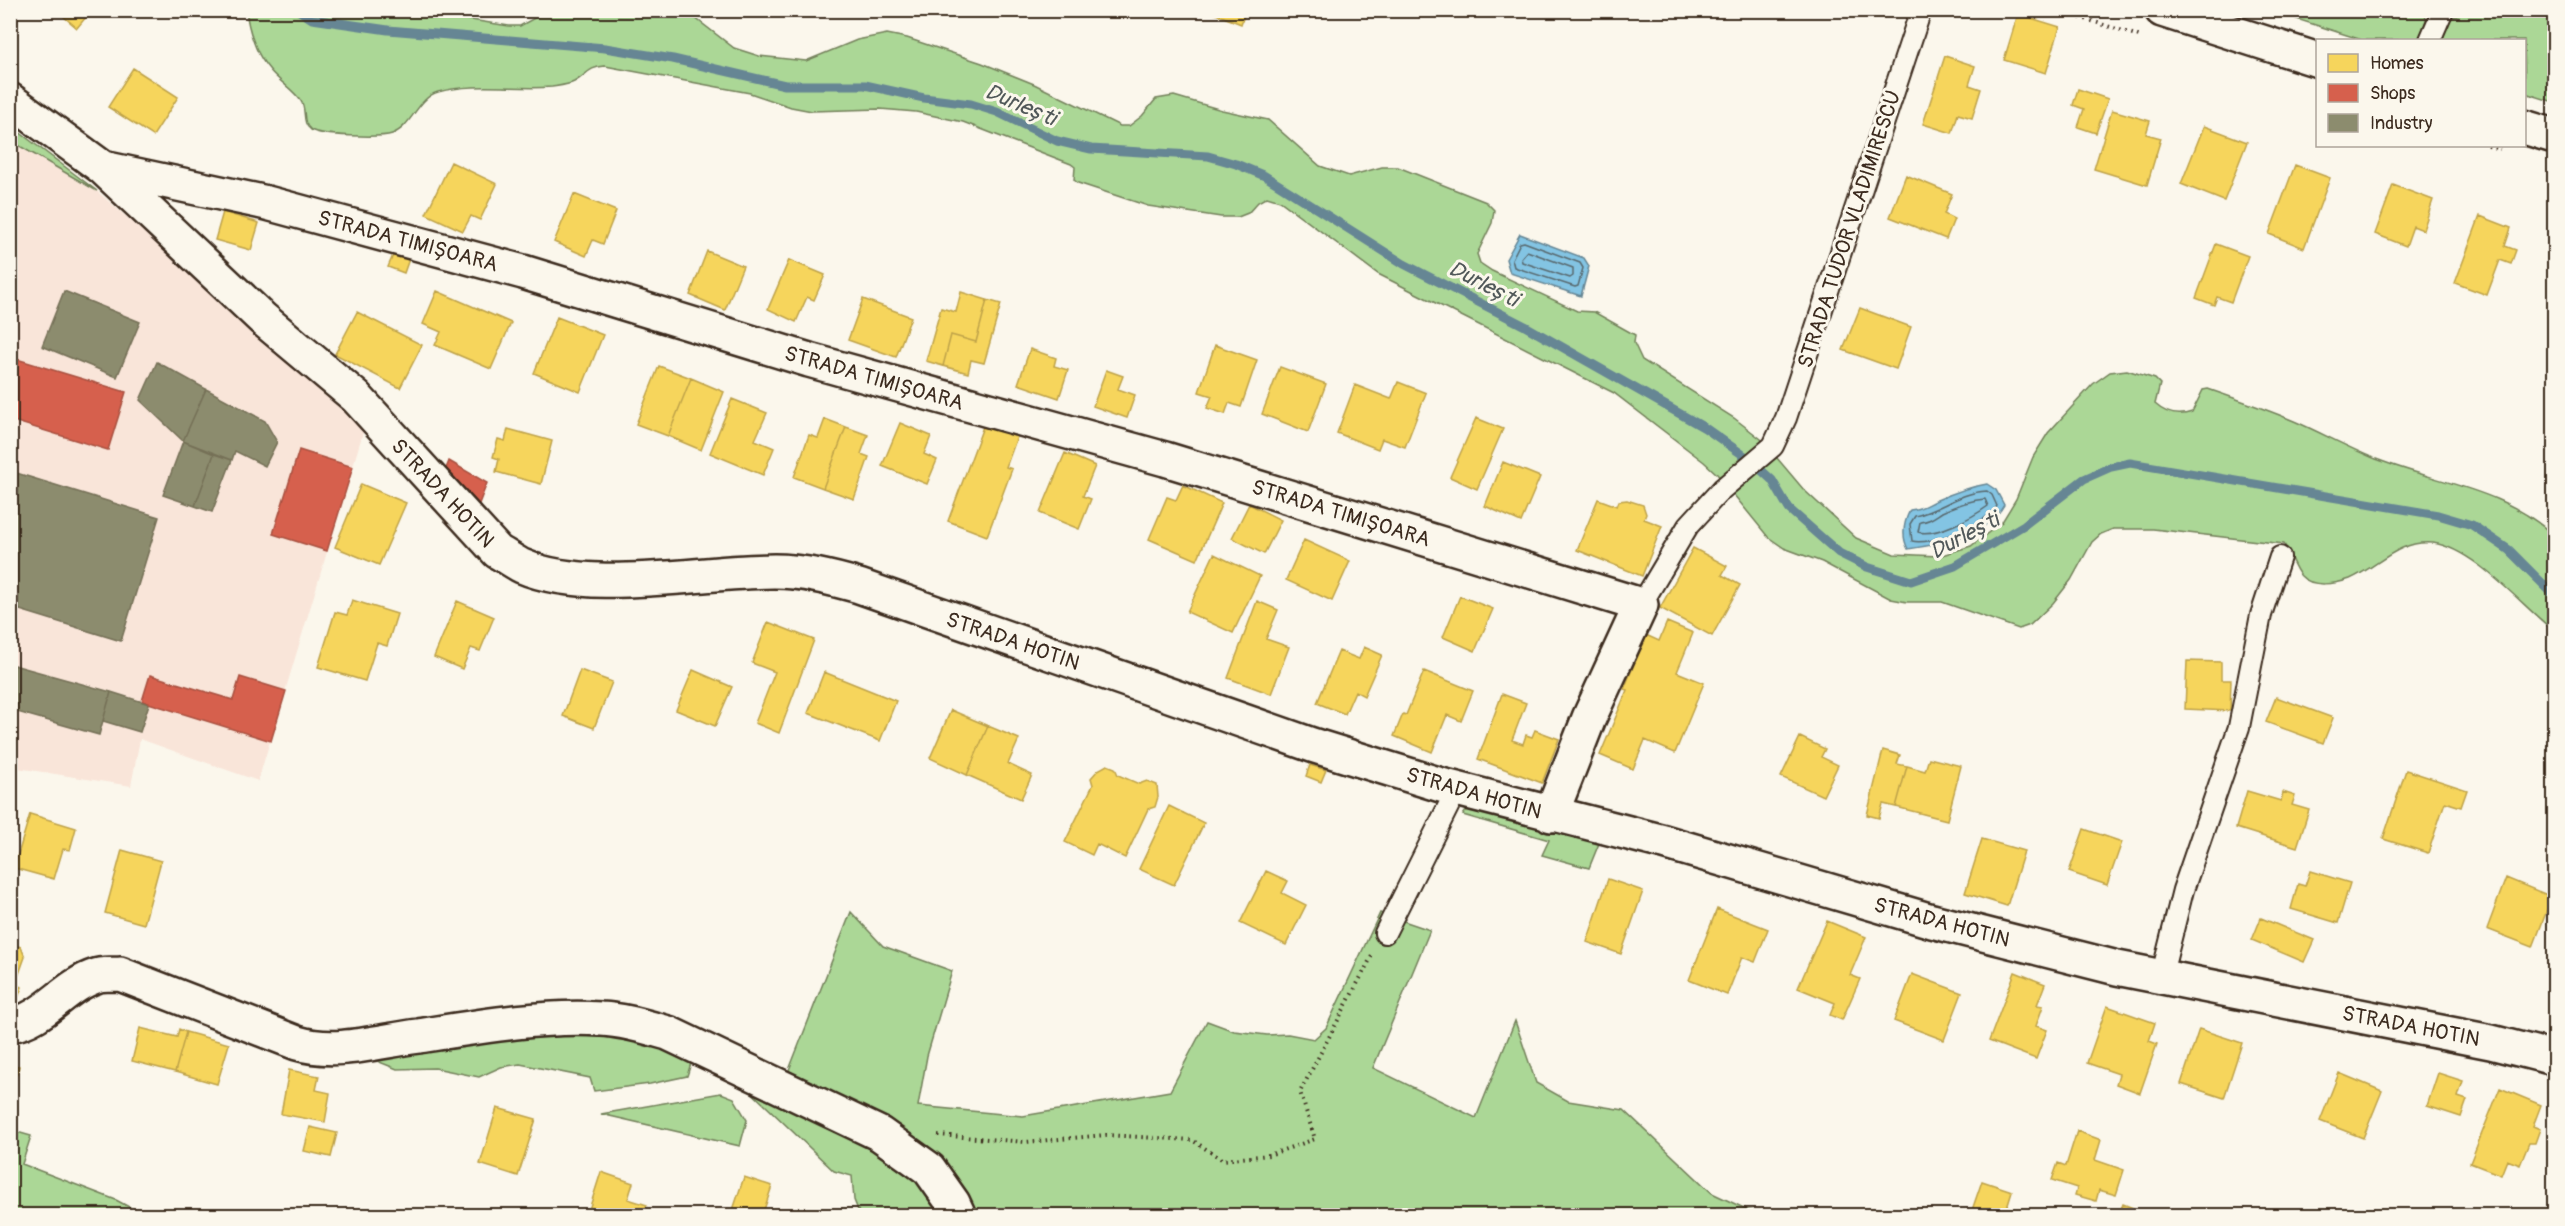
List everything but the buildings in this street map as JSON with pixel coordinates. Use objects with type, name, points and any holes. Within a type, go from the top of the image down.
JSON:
[{"type":"street","points":[[2162,10],[2316,59]]},
{"type":"street","name":"STRADA HOTIN","points":[[10,100],[103,168],[262,319],[356,397],[498,552],[523,566],[555,575],[609,580],[765,571],[820,575],[860,586],[1312,745],[1457,789],[1551,815],[1664,842],[1932,921],[2161,978],[2480,1040],[2554,1058]]},
{"type":"street","points":[[2526,128],[2554,136]]},
{"type":"street","name":"STRADA TIMIȘOARA","points":[[103,168],[267,203],[523,272],[809,360],[1164,459],[1641,605]]},
{"type":"street","points":[[1551,815],[1589,718],[1641,605]]},
{"type":"street","points":[[10,1025],[26,1022],[81,983],[97,975],[120,975],[297,1043],[318,1048],[353,1047],[505,1024],[554,1020],[611,1020],[633,1023],[668,1033],[880,1134],[929,1168],[953,1203],[958,1215]]},
{"type":"lane","name":"STRADA TUDOR VLADIMIRESCU","points":[[1641,605],[1688,526],[1731,481],[1773,446],[1786,418],[1921,10]]},
{"type":"lane","points":[[2430,39],[2443,10]]},
{"type":"lane","points":[[2161,978],[2183,890],[2239,727],[2261,615],[2280,557]]},
{"type":"lane","points":[[1385,933],[1457,789]]},
{"type":"path","points":[[880,1134],[962,1135],[1026,1142],[1106,1135],[1192,1140],[1223,1160],[1269,1155],[1315,1139],[1300,1092],[1385,933]]},
{"type":"shaded area","points":[[11,141],[97,191],[365,426],[258,781],[140,739],[131,786],[11,767]]},
{"type":"green space","points":[[246,11],[373,11],[520,26],[547,11],[686,11],[734,48],[759,56],[806,61],[857,40],[887,34],[907,38],[982,63],[1034,84],[1120,126],[1129,126],[1142,116],[1156,99],[1174,96],[1268,120],[1320,166],[1349,176],[1382,167],[1398,167],[1486,202],[1494,210],[1492,223],[1477,254],[1480,263],[1492,271],[1577,311],[1594,312],[1635,335],[1634,343],[1642,360],[1734,418],[1761,439],[1804,490],[1856,538],[1894,554],[1939,556],[1971,546],[2002,522],[2016,499],[2033,457],[2048,433],[2093,384],[2110,372],[2127,370],[2155,379],[2160,384],[2155,404],[2168,412],[2182,414],[2192,412],[2203,390],[2208,389],[2283,417],[2376,459],[2492,497],[2535,520],[2554,536],[2554,631],[2481,567],[2449,547],[2433,543],[2409,545],[2388,555],[2350,579],[2318,584],[2306,580],[2299,574],[2284,544],[2153,529],[2113,529],[2101,534],[2092,542],[2071,580],[2053,603],[2030,625],[2019,629],[1942,602],[1907,602],[1891,599],[1822,562],[1784,548],[1768,537],[1717,474],[1614,393],[1378,274],[1280,201],[1267,197],[1258,202],[1248,213],[1238,217],[1221,217],[1148,206],[1078,183],[1074,180],[1075,167],[1071,164],[963,122],[916,112],[880,109],[812,111],[791,107],[750,93],[605,66],[595,68],[574,82],[560,86],[466,87],[438,92],[425,100],[405,125],[392,134],[351,136],[326,134],[308,127],[301,101],[264,63],[256,49]]},
{"type":"green space","points":[[2272,11],[2425,11],[2426,20],[2419,39],[2359,39]]},
{"type":"green space","points":[[2468,11],[2554,11],[2554,102],[2526,93],[2526,39],[2440,39],[2451,18]]},
{"type":"green space","points":[[11,126],[97,191],[11,141]]},
{"type":"green space","points":[[1471,804],[1602,836],[1589,868],[1542,855],[1549,840],[1463,815]]},
{"type":"green space","points":[[851,912],[883,946],[952,971],[927,1056],[918,1106],[1023,1116],[1170,1091],[1207,1021],[1234,1031],[1267,1035],[1288,1034],[1314,1039],[1326,1028],[1380,913],[1430,930],[1373,1068],[1476,1118],[1515,1021],[1536,1083],[1568,1101],[1624,1110],[1712,1193],[1748,1210],[1798,1215],[860,1215],[854,1200],[852,1176],[834,1171],[744,1085],[776,1092],[789,1070]]},
{"type":"green space","points":[[581,1026],[674,1045],[691,1063],[687,1076],[650,1084],[594,1091],[590,1078],[520,1064],[501,1067],[479,1077],[435,1068],[397,1069],[372,1059],[329,1064],[325,1058]]},
{"type":"green space","points":[[721,1093],[734,1098],[747,1120],[740,1146],[601,1114]]},
{"type":"green space","points":[[10,1130],[31,1136],[22,1164],[116,1200],[144,1215],[11,1215]]},
{"type":"water","points":[[1520,234],[1584,258],[1589,266],[1581,296],[1510,273],[1506,259]]},
{"type":"water","points":[[1987,484],[1996,490],[2004,505],[1986,525],[1962,537],[1908,549],[1904,529],[1910,510],[1961,490]]},
{"type":"waterway","name":"Durlești","points":[[298,10],[312,19],[388,30],[605,48],[673,59],[785,85],[865,85],[924,98],[971,104],[997,112],[1057,141],[1091,149],[1208,156],[1236,164],[1265,176],[1404,264],[1525,326],[1705,428],[1749,459],[1772,480],[1789,509],[1839,553],[1867,567],[1911,581],[1955,566],[2024,525],[2084,479],[2111,467],[2130,463],[2438,515],[2472,525],[2509,550],[2554,595]]}]
